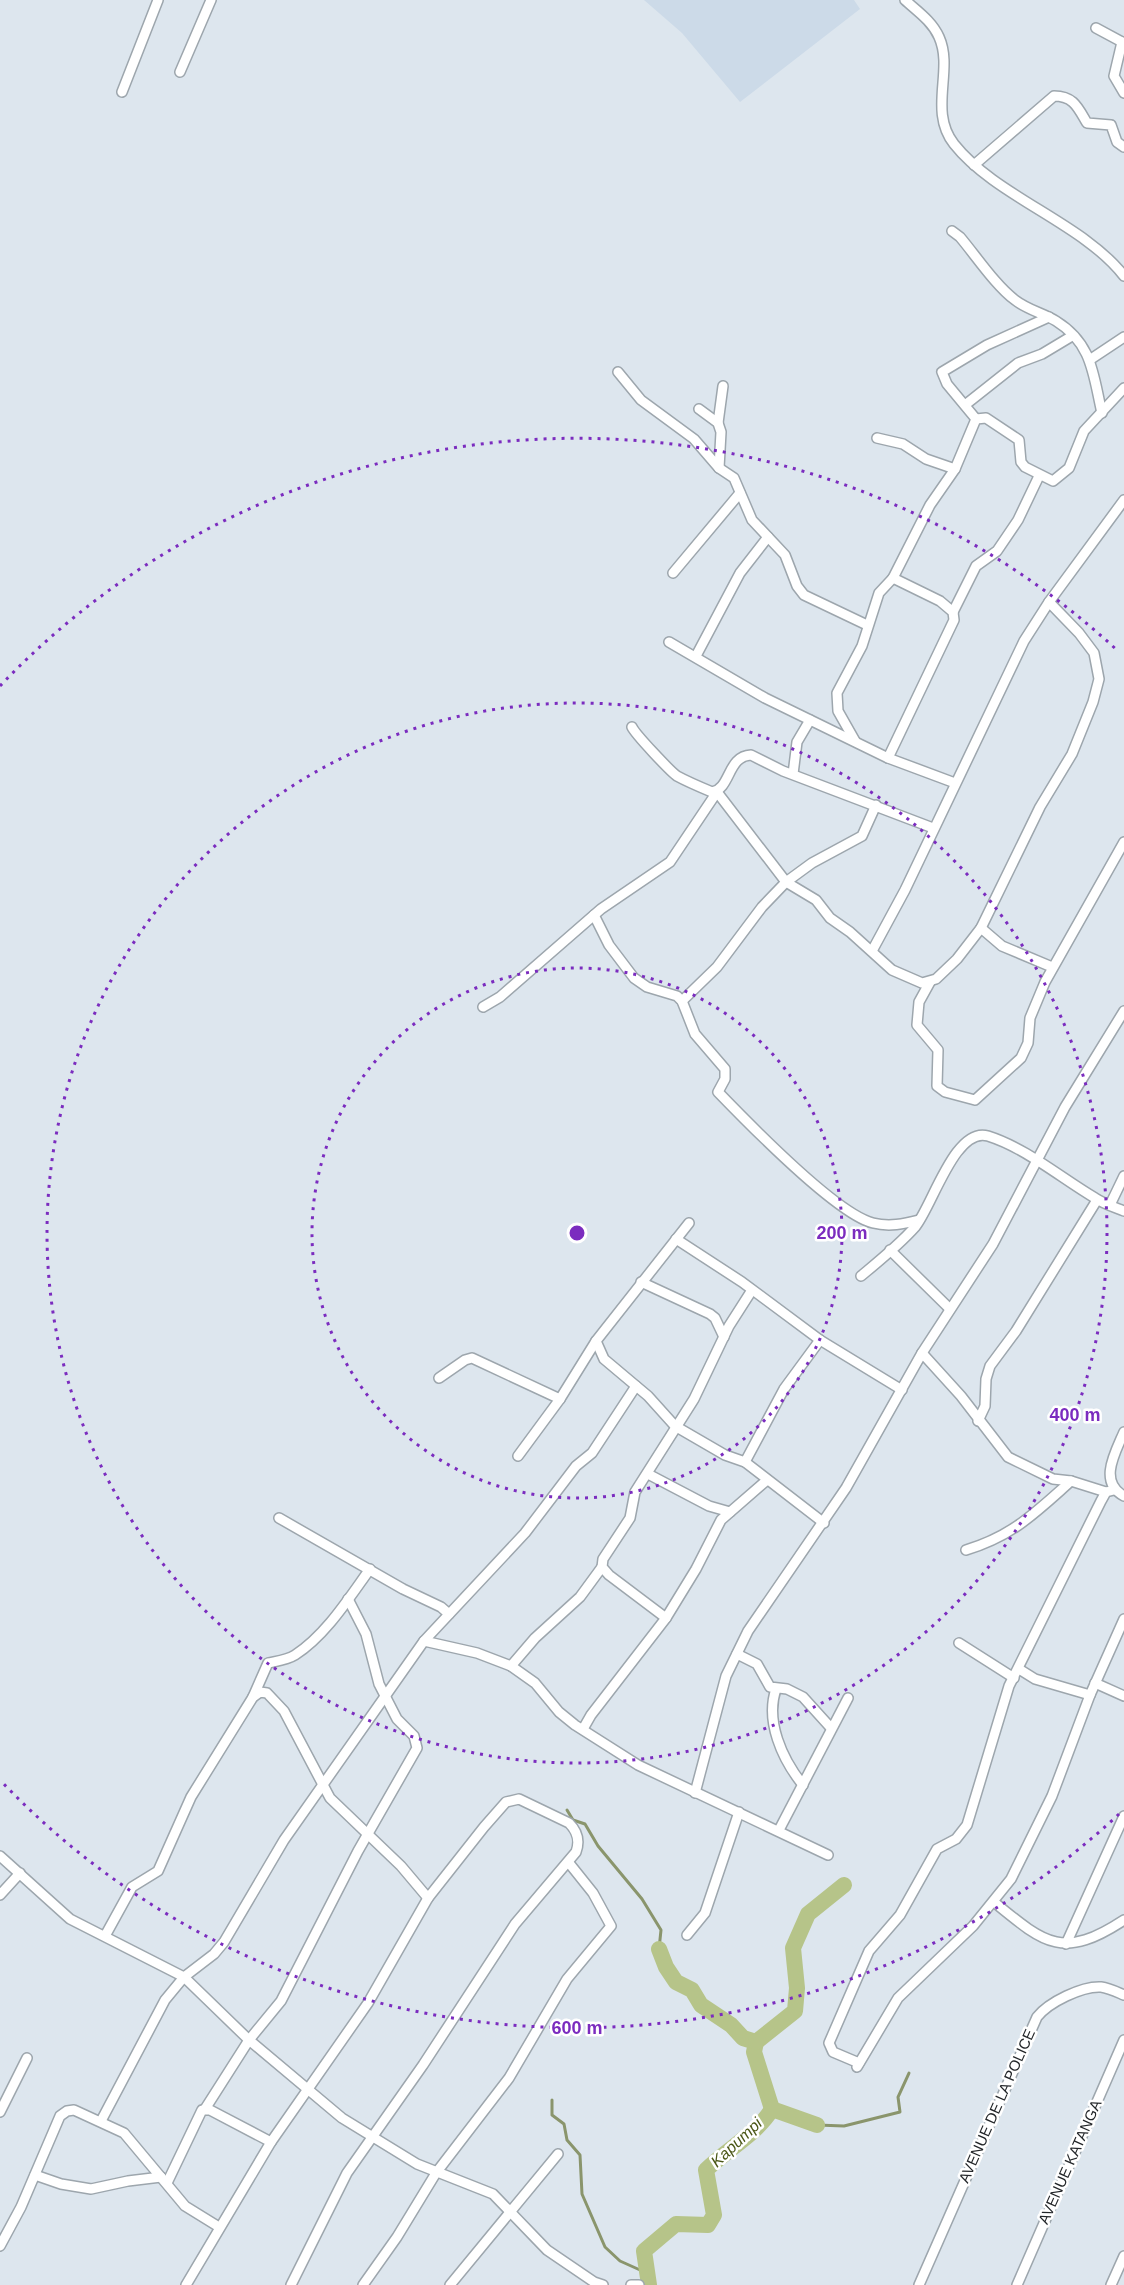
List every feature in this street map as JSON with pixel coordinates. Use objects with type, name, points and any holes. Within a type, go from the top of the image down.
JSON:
[{"type":"street","points":[[122,92],[158,0]]},
{"type":"street","points":[[180,72],[211,0]]},
{"type":"street","points":[[905,0],[931,24],[940,38],[943,71],[941,111],[952,141],[974,165],[1090,246],[1124,276]]},
{"type":"street","points":[[1096,28],[1123,43],[1114,76],[1124,93]]},
{"type":"street","points":[[974,165],[1054,96],[1069,99],[1079,105],[1087,123],[1111,125],[1117,142],[1124,147]]},
{"type":"street","points":[[952,231],[960,237],[1014,300],[1030,311],[1049,317],[1072,336],[1091,359],[1102,413]]},
{"type":"street","points":[[976,419],[941,375],[944,369],[1049,317]]},
{"type":"street","points":[[965,405],[1018,363],[1042,354],[1072,336]]},
{"type":"street","points":[[1091,359],[1124,337]]},
{"type":"street","points":[[618,372],[641,400],[694,439],[719,468],[734,478],[752,520],[785,555],[797,586],[804,595],[867,625]]},
{"type":"street","points":[[719,468],[721,432],[718,423],[723,386]]},
{"type":"street","points":[[976,419],[986,418],[1019,440],[1021,462],[1039,476],[1053,481],[1069,468],[1084,432],[1124,388]]},
{"type":"street","points":[[699,409],[718,423]]},
{"type":"street","points":[[855,741],[836,702],[837,693],[862,646],[879,593],[894,578],[930,505],[955,469],[976,419]]},
{"type":"street","points":[[877,438],[903,444],[926,459],[955,469]]},
{"type":"street","points":[[888,758],[935,655],[953,628],[953,612],[976,566],[997,551],[1018,520],[1039,476]]},
{"type":"street","points":[[673,573],[740,493]]},
{"type":"street","points":[[872,951],[906,890],[933,828],[1024,641],[1049,602],[1124,500]]},
{"type":"street","points":[[696,656],[740,573],[768,537]]},
{"type":"street","points":[[894,578],[940,602],[953,612]]},
{"type":"street","points":[[1049,602],[1079,633],[1094,653],[1099,679],[1072,754],[1040,807],[981,928],[946,971],[930,982],[919,1002],[917,1025],[938,1050],[937,1086],[945,1092],[972,1100],[1021,1058],[1028,1043],[1034,1008],[1052,967],[1124,842]]},
{"type":"street","points":[[669,642],[753,691],[810,720],[888,758],[955,783]]},
{"type":"street","points":[[793,774],[796,742],[810,720]]},
{"type":"street","points":[[632,727],[636,736],[658,755],[673,774],[712,792],[717,792],[786,882],[816,900],[830,918],[892,970],[922,983],[930,982]]},
{"type":"street","points":[[483,1007],[500,997],[594,915],[670,862],[734,764],[744,756],[751,755],[793,774],[933,828]]},
{"type":"street","points":[[682,1001],[711,975],[762,907],[786,882],[812,863],[862,836],[876,805]]},
{"type":"street","points":[[594,915],[609,945],[634,978],[646,987],[677,996],[682,1001],[695,1034],[725,1069],[725,1079],[718,1092],[809,1179],[836,1202],[872,1223],[898,1225],[919,1221]]},
{"type":"street","points":[[981,928],[1002,946],[1052,967]]},
{"type":"street","points":[[695,1793],[726,1676],[748,1631],[824,1523],[922,1353],[993,1244],[1065,1107],[1124,1011]]},
{"type":"street","points":[[861,1276],[919,1221],[947,1164],[972,1138],[987,1136],[1037,1162],[1097,1200],[1124,1211]]},
{"type":"street","points":[[1110,1205],[1124,1176]]},
{"type":"street","points":[[978,1421],[985,1406],[986,1379],[990,1366],[1016,1331],[1097,1200]]},
{"type":"street","points":[[518,1456],[560,1399],[596,1341],[689,1223]]},
{"type":"street","points":[[676,1239],[752,1290],[820,1340],[902,1390]]},
{"type":"street","points":[[890,1250],[950,1309]]},
{"type":"street","points":[[641,1282],[710,1314],[715,1318],[724,1337]]},
{"type":"street","points":[[511,1666],[535,1638],[580,1597],[602,1567],[603,1559],[630,1518],[635,1492],[693,1399],[724,1337],[752,1290]]},
{"type":"street","points":[[745,1462],[784,1389],[820,1340]]},
{"type":"street","points":[[596,1341],[604,1359],[655,1402],[675,1426],[725,1455],[745,1462],[824,1523]]},
{"type":"street","points":[[922,1353],[961,1396],[1008,1457],[1053,1479],[1071,1481],[1124,1496]]},
{"type":"street","points":[[439,1378],[465,1360],[472,1358],[560,1399]]},
{"type":"street","points":[[101,2121],[165,2000],[184,1977],[214,1954],[224,1942],[271,1860],[324,1787],[385,1693],[424,1641],[525,1533],[576,1466],[596,1449],[636,1386]]},
{"type":"street","points":[[1124,1432],[1110,1472],[1110,1491],[1014,1678],[1002,1708],[967,1825],[956,1839],[937,1850],[900,1915],[869,1952],[830,2039],[833,2052],[858,2065],[898,1998],[994,1902],[1011,1879],[1052,1796],[1090,1695],[1124,1619]]},
{"type":"street","points":[[648,1474],[709,1506],[730,1512]]},
{"type":"street","points":[[583,1729],[591,1715],[666,1618],[696,1569],[716,1528],[730,1512],[767,1480]]},
{"type":"street","points":[[966,1550],[983,1545],[1028,1520],[1071,1481]]},
{"type":"street","points":[[279,1518],[441,1607],[449,1614]]},
{"type":"street","points":[[602,1567],[666,1618]]},
{"type":"street","points":[[105,1936],[132,1887],[158,1871],[191,1797],[253,1696],[268,1663],[294,1656],[326,1625],[370,1569]]},
{"type":"street","points":[[164,2180],[199,2113],[205,2109],[249,2040],[281,2001],[368,1834],[417,1748],[414,1736],[397,1719],[379,1684],[366,1634],[348,1599]]},
{"type":"street","points":[[424,1641],[477,1653],[511,1666],[536,1683],[559,1712],[638,1765],[828,1855]]},
{"type":"street","points":[[959,1643],[1014,1678]]},
{"type":"street","points":[[737,1654],[757,1664],[765,1682],[776,1689],[787,1689],[803,1697],[831,1728]]},
{"type":"street","points":[[1019,1669],[1035,1679],[1090,1695]]},
{"type":"street","points":[[1095,1683],[1124,1696]]},
{"type":"street","points":[[776,1689],[771,1708],[774,1724],[787,1762],[803,1785]]},
{"type":"street","points":[[253,1696],[260,1692],[267,1693],[284,1712],[312,1759],[324,1787],[338,1807],[401,1866],[428,1898]]},
{"type":"street","points":[[779,1830],[848,1698]]},
{"type":"street","points":[[186,2285],[272,2142],[368,2003],[428,1898],[506,1802],[519,1799],[544,1810],[575,1829],[579,1844],[569,1863],[514,1924],[423,2065],[372,2136],[342,2183],[291,2285]]},
{"type":"street","points":[[687,1935],[705,1913],[739,1812]]},
{"type":"street","points":[[1065,1944],[1124,1816]]},
{"type":"street","points":[[0,1856],[70,1919],[184,1977],[249,2040],[342,2118],[400,2155],[436,2173],[493,2194],[547,2250],[594,2282],[603,2285]]},
{"type":"street","points":[[363,2285],[398,2237],[436,2173],[509,2078],[567,1979],[611,1926],[593,1893],[569,1863]]},
{"type":"street","points":[[0,1895],[20,1873]]},
{"type":"street","points":[[994,1902],[1037,1936],[1065,1944],[1080,1942],[1124,1920]]},
{"type":"street","name":"AVENUE DE LA POLICE","points":[[919,2285],[1037,2017],[1052,2005],[1090,1988],[1107,1988],[1124,1995]]},
{"type":"street","name":"AVENUE KATANGA","points":[[1017,2285],[1124,2040]]},
{"type":"street","points":[[0,2112],[27,2058]]},
{"type":"street","points":[[205,2109],[272,2142]]},
{"type":"street","points":[[0,2246],[35,2175],[60,2116],[67,2110],[74,2110],[101,2121],[134,2142],[185,2206],[219,2227]]},
{"type":"street","points":[[450,2285],[558,2154]]},
{"type":"street","points":[[35,2175],[61,2184],[92,2189],[136,2179],[164,2180]]},
{"type":"street","points":[[1112,2285],[1124,2256]]},
{"type":"street","points":[[631,2285],[639,2285]]},
{"type":"shaded area","points":[[644,0],[854,0],[860,9],[740,102],[682,33]]},
{"type":"waterway","points":[[567,1810],[573,1820],[585,1824],[598,1846],[642,1899],[661,1930],[659,1949]]},
{"type":"waterway","points":[[756,2042],[795,2011],[797,1988],[793,1948],[808,1914],[844,1885]]},
{"type":"waterway","points":[[659,1949],[666,1967],[676,1982],[692,1990],[701,2005],[731,2025],[743,2038],[756,2042],[754,2052],[772,2109]]},
{"type":"waterway","points":[[817,2125],[844,2126],[900,2112],[898,2097],[909,2073]]},
{"type":"waterway","points":[[552,2100],[552,2115],[564,2124],[567,2140],[580,2155],[582,2194],[605,2247],[620,2261],[649,2274]]},
{"type":"waterway","name":"Kapumpi","points":[[649,2285],[644,2251],[676,2224],[708,2225],[714,2215],[706,2170],[750,2134],[772,2109],[817,2125]]}]
